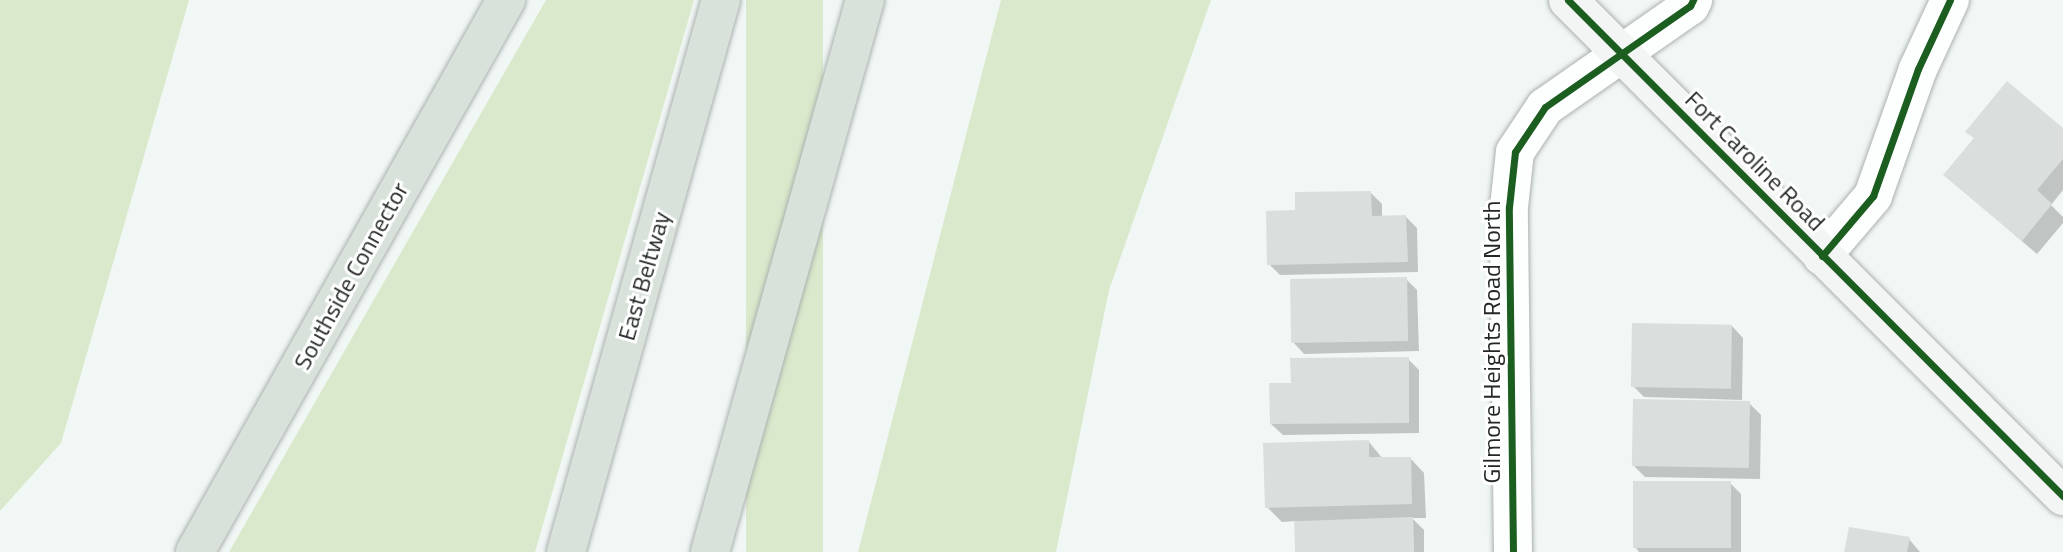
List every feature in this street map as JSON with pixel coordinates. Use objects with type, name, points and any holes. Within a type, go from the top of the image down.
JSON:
[{"type":"highway","name":"Southside Connector","points":[[195,552],[506,0]]},
{"type":"highway","name":"East Beltway","points":[[566,552],[721,0]]},
{"type":"highway","points":[[710,552],[864,0]]},
{"type":"street","name":"Fort Caroline Road","points":[[1568,0],[1822,256],[2060,483]]},
{"type":"street","name":"Gilmore Heights Road North","points":[[1513,552],[1509,207],[1516,152],[1545,107],[1690,6],[1693,0]]},
{"type":"street","points":[[1822,256],[1873,196],[1919,69],[1950,0]]},
{"type":"green space","points":[[0,0],[189,0],[61,443],[0,511]]},
{"type":"green space","points":[[546,0],[694,0],[535,552],[229,552]]},
{"type":"green space","points":[[746,0],[823,0],[823,552],[746,552]]},
{"type":"green space","points":[[1001,0],[1211,0],[1109,290],[1056,552],[858,552]]},
{"type":"building","points":[[2007,81],[2063,128],[2063,159],[2037,190],[2052,204],[2022,241],[1943,175],[1974,138],[1965,132]]},
{"type":"building","points":[[1371,191],[1372,216],[1406,215],[1408,262],[1267,265],[1266,211],[1295,210],[1295,192]]},
{"type":"building","points":[[1407,277],[1408,341],[1291,343],[1290,279]]},
{"type":"building","points":[[1632,323],[1732,325],[1731,389],[1631,387]]},
{"type":"building","points":[[1409,357],[1409,423],[1270,424],[1269,383],[1291,383],[1290,358]]},
{"type":"building","points":[[1633,399],[1750,401],[1749,468],[1632,466]]},
{"type":"building","points":[[1369,440],[1369,457],[1411,457],[1412,504],[1265,508],[1263,443]]},
{"type":"building","points":[[1633,481],[1731,481],[1731,548],[1633,548]]},
{"type":"building","points":[[1413,517],[1414,552],[1295,552],[1294,521]]},
{"type":"building","points":[[1849,527],[1910,537],[1907,552],[1844,552]]},
{"type":"cycle path","points":[[1568,0],[2063,496]]},
{"type":"cycle path","points":[[1513,552],[1509,207],[1515,152],[1545,107],[1690,6],[1693,0]]},
{"type":"cycle path","points":[[1822,256],[1873,196],[1918,69],[1950,0]]}]
